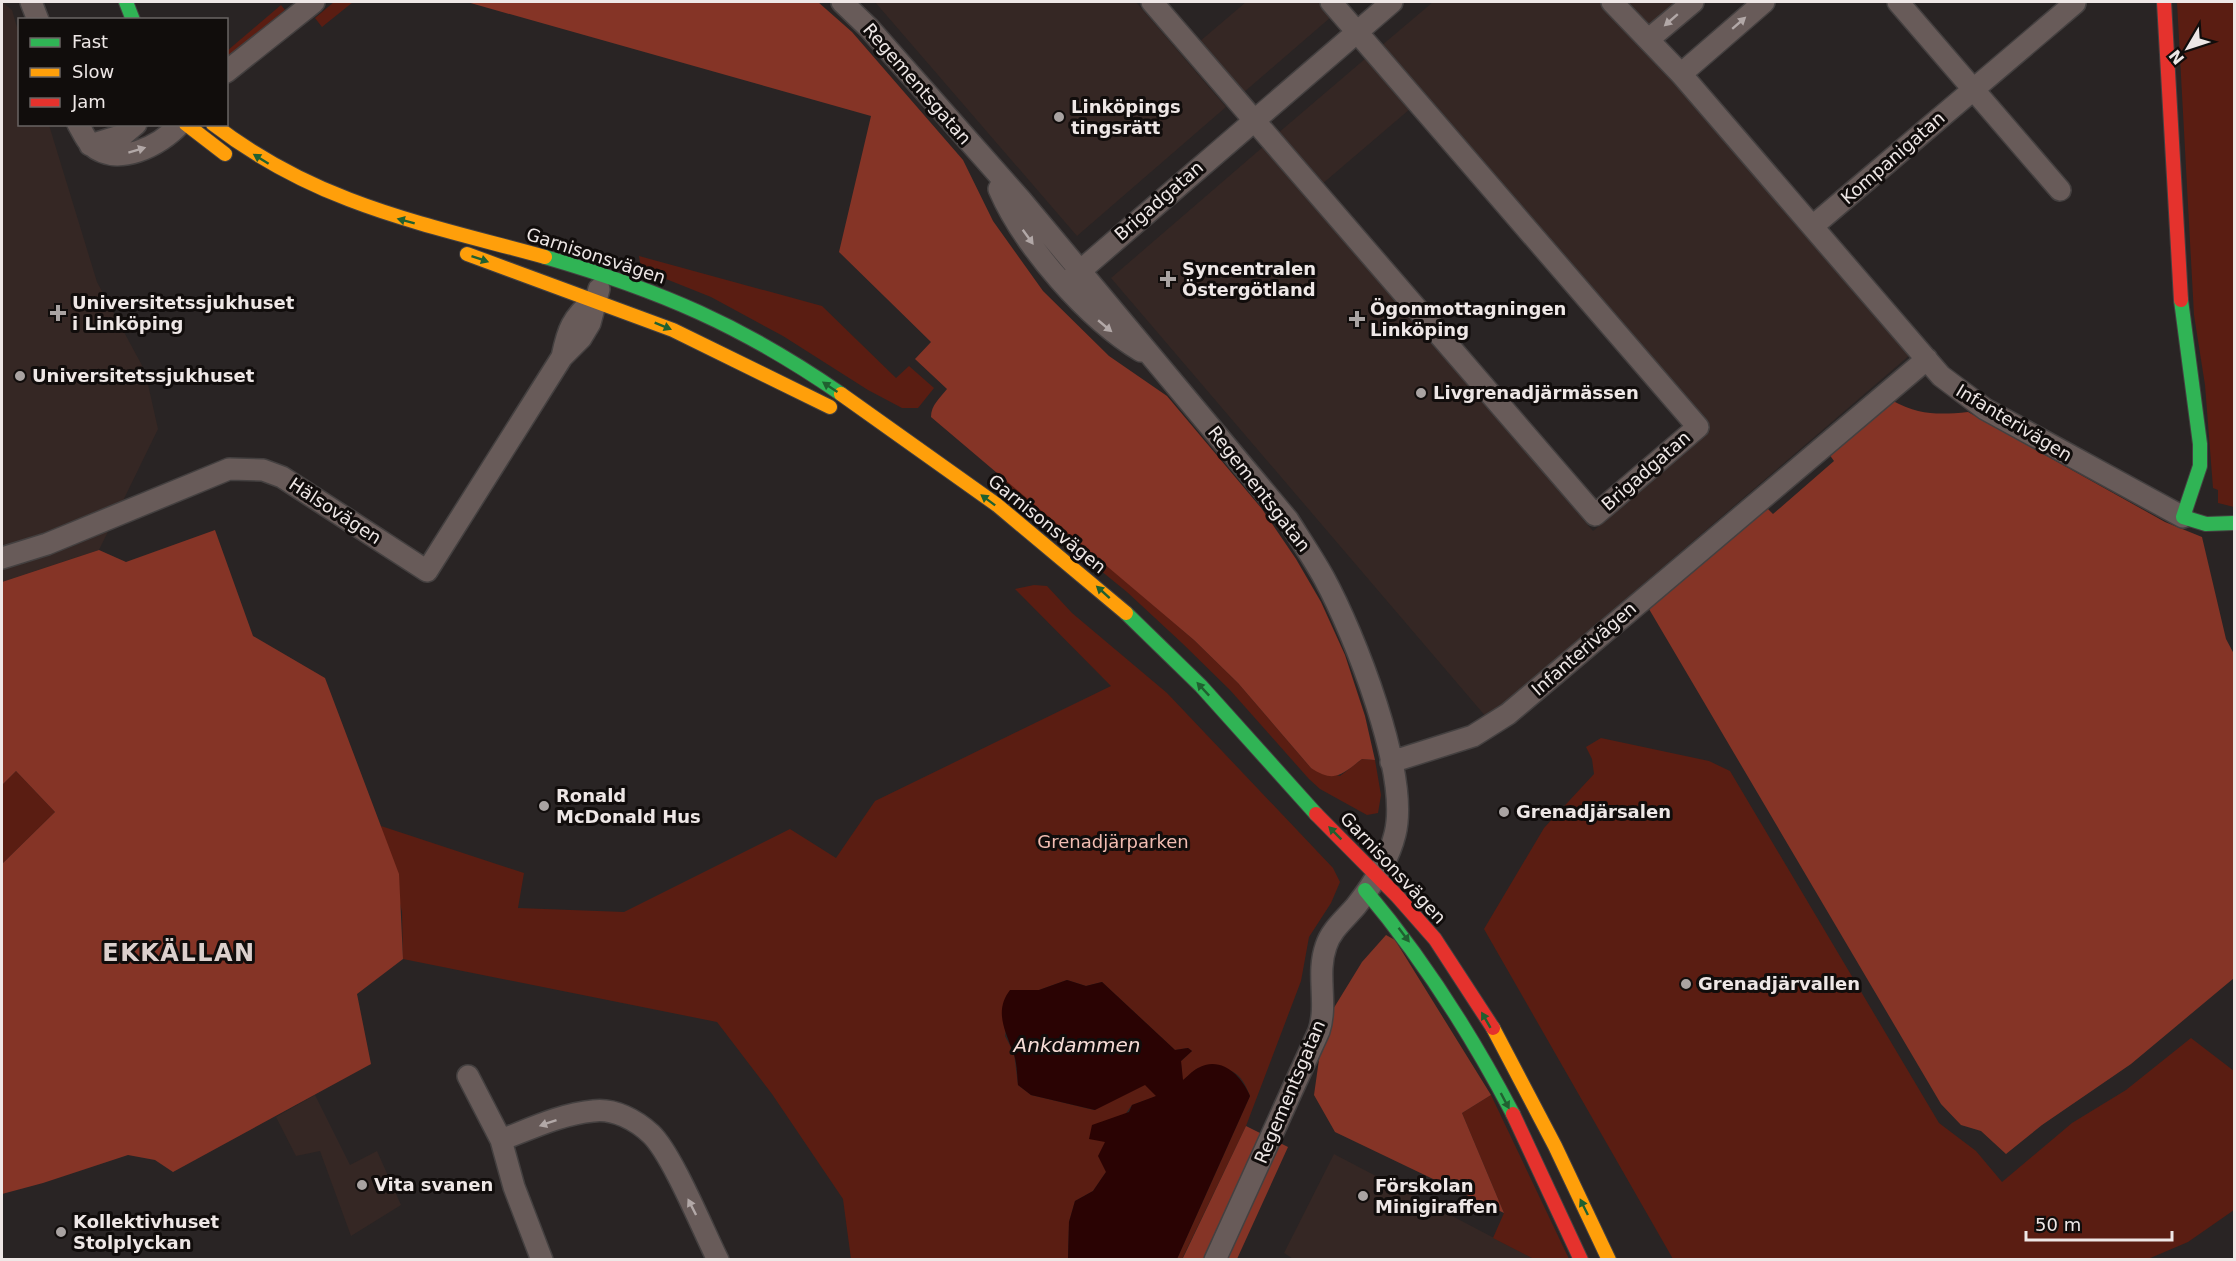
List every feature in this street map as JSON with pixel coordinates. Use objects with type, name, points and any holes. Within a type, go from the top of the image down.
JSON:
[{"type":"street","points":[[31,2],[37,18]]},
{"type":"street","points":[[126,2],[132,18]]},
{"type":"street","points":[[228,70],[314,2]]},
{"type":"street","name":"Regementsgatan","points":[[842,2],[869,28],[991,168],[1020,226],[1072,278],[1112,332],[1154,360],[1288,520],[1325,579],[1370,688],[1391,762],[1397,798],[1395,835],[1326,945],[1321,971],[1324,1016],[1319,1031],[1215,1260]]},
{"type":"street","name":"Brigadgatan","points":[[1152,2],[1595,515],[1698,427],[1331,2]]},
{"type":"street","name":"Brigadgatan","points":[[1072,278],[1392,2]]},
{"type":"street","points":[[1612,2],[1681,74],[1927,359]]},
{"type":"street","points":[[1649,39],[1693,2]]},
{"type":"street","points":[[1681,74],[1764,2]]},
{"type":"street","points":[[1898,2],[2061,190]]},
{"type":"street","points":[[2164,2],[2179,284],[2195,391],[2200,444],[2200,466],[2183,517],[2206,524],[2235,523]]},
{"type":"street","name":"Kompanigatan","points":[[1813,226],[2075,3]]},
{"type":"street","points":[[79,126],[90,145],[110,155],[129,153],[154,145],[178,126]]},
{"type":"street","points":[[90,145],[123,135],[134,126]]},
{"type":"street","points":[[189,126],[235,160]]},
{"type":"street","name":"Garnisonsvägen","points":[[216,126],[260,158],[339,200],[378,213],[605,274],[717,318],[777,352],[900,435],[1006,513],[1093,583],[1186,670],[1302,799],[1367,882],[1433,975],[1460,1018],[1522,1133],[1581,1260]]},
{"type":"street","points":[[306,197],[419,238]]},
{"type":"street","points":[[451,249],[594,299],[715,349],[847,416],[900,450],[949,488]]},
{"type":"street","name":"Hälsovägen","points":[[2,558],[47,544],[213,474],[247,468],[263,470],[282,477],[427,570],[562,357],[567,332],[576,315],[594,299],[605,274]]},
{"type":"street","name":"Infanterivägen","points":[[1391,762],[1473,736],[1508,714],[1927,359],[1955,388],[1985,409],[2183,517]]},
{"type":"street","name":"Garnisonsvägen","points":[[1152,659],[1192,694],[1323,841]]},
{"type":"street","name":"Garnisonsvägen","points":[[1367,882],[1418,918],[1469,991],[1525,1089],[1609,1260]]},
{"type":"street","points":[[468,1076],[501,1140],[514,1188],[542,1260]]},
{"type":"street","points":[[501,1140],[553,1120],[594,1110],[616,1113],[637,1123],[652,1135],[667,1158],[718,1260]]},
{"type":"shaded area","name":"Universitetssjukhuset i Linköping","points":[[2,2],[12,10],[18,31],[18,126],[49,126],[97,282],[145,371],[158,429],[99,550],[2,582]]},
{"type":"shaded area","points":[[467,2],[818,2],[852,32],[963,160],[993,221],[1043,291],[1109,356],[1167,396],[1262,509],[1296,559],[1321,602],[1345,655],[1365,716],[1375,760],[1362,759],[1343,773],[1332,776],[1319,773],[1311,768],[1238,683],[1194,640],[931,417],[934,405],[947,389],[915,359],[931,342],[839,252],[871,116]]},
{"type":"shaded area","points":[[875,2],[1136,2],[1226,107],[1077,236]]},
{"type":"shaded area","points":[[1246,2],[1318,2],[1331,17],[1243,93],[1199,42]]},
{"type":"shaded area","points":[[1433,2],[1601,2],[1627,32],[1644,44],[1911,354],[1487,718],[1111,278],[1264,146],[1593,531],[1710,431],[1381,46]]},
{"type":"shaded area","points":[[1623,2],[1677,2],[1646,28]]},
{"type":"shaded area","points":[[1366,58],[1410,109],[1321,185],[1277,134]]},
{"type":"shaded area","points":[[1893,401],[1902,406],[1929,413],[1968,412],[2165,522],[2202,537],[2226,639],[2234,654],[2234,978],[2131,1064],[2042,1125],[2006,1154],[1981,1131],[1961,1125],[1941,1104],[1649,609],[1766,507],[1773,514],[1834,461],[1829,454]]},
{"type":"shaded area","points":[[215,530],[253,636],[325,678],[399,874],[403,959],[357,994],[371,1064],[173,1172],[155,1160],[128,1155],[2,1194],[2,864],[55,812],[16,771],[2,785],[2,582],[99,550],[126,562]]},
{"type":"shaded area","points":[[1386,935],[1395,940],[1491,1095],[1462,1113],[1504,1213],[1335,1132],[1314,1095],[1324,1024],[1362,962]]},
{"type":"shaded area","name":"Vita svanen","points":[[315,1095],[350,1165],[377,1151],[401,1205],[351,1236],[320,1151],[296,1156],[276,1117]]},
{"type":"shaded area","points":[[1246,1126],[1288,1147],[1237,1259],[1182,1260]]},
{"type":"shaded area","name":"Förskolan Minigiraffen","points":[[1334,1154],[1534,1259],[1295,1260],[1284,1253]]},
{"type":"green space","points":[[334,2],[353,2],[322,27],[315,18]]},
{"type":"green space","points":[[2177,2],[2234,2],[2234,507],[2218,503],[2218,490],[2213,488],[2205,385],[2194,315]]},
{"type":"green space","points":[[281,5],[285,10],[228,57],[228,50]]},
{"type":"green space","points":[[639,256],[822,306],[896,378],[909,366],[934,388],[918,408],[902,408],[868,390],[783,336],[711,297],[641,269]]},
{"type":"green space","points":[[991,466],[1194,640],[1238,683],[1311,768],[1340,776],[1362,759],[1375,760],[1381,795],[1378,813],[1367,815],[1320,789],[1230,690],[1127,592],[1025,509]]},
{"type":"green space","name":"Grenadjärparken","points":[[1034,585],[1047,586],[1072,613],[1167,693],[1333,868],[1340,882],[1331,903],[1309,937],[1301,981],[1246,1126],[1182,1259],[1177,1259],[1250,1096],[1241,1079],[1231,1071],[1224,1069],[1198,1068],[1182,1081],[1181,1061],[1192,1051],[1188,1048],[1175,1050],[1102,982],[1086,986],[1067,980],[1039,990],[1011,991],[1005,1036],[1014,1053],[1018,1085],[1031,1095],[1094,1110],[1145,1084],[1157,1096],[1132,1105],[1105,1142],[1106,1172],[1093,1191],[1075,1201],[1069,1222],[1068,1259],[851,1259],[843,1199],[772,1094],[717,1022],[403,959],[402,912],[381,826],[524,873],[518,908],[624,912],[790,829],[836,858],[875,801],[1111,686],[1015,589]]},
{"type":"green space","name":"Grenadjärvallen","points":[[1601,738],[1709,761],[1730,771],[1939,1123],[1976,1151],[2002,1182],[2072,1123],[2126,1090],[2191,1038],[2234,1071],[2234,1210],[2188,1242],[2148,1259],[1673,1259],[1484,929],[1544,828],[1594,774],[1592,759],[1586,747]]},
{"type":"green space","points":[[16,771],[55,812],[2,864],[2,785]]},
{"type":"green space","points":[[1491,1095],[1569,1259],[1534,1259],[1493,1238],[1504,1213],[1462,1113]]},
{"type":"water","name":"Ankdammen","points":[[1067,980],[1086,986],[1102,982],[1175,1050],[1188,1048],[1192,1051],[1181,1061],[1183,1080],[1196,1069],[1215,1064],[1236,1075],[1250,1096],[1177,1259],[1068,1259],[1069,1222],[1075,1201],[1093,1191],[1106,1172],[1098,1156],[1105,1142],[1089,1139],[1092,1125],[1129,1112],[1132,1105],[1156,1096],[1145,1085],[1095,1110],[1031,1095],[1018,1085],[1015,1059],[1002,1021],[1005,998],[1010,990],[1039,990]]},
{"type":"traffic: fast","points":[[126,2],[132,18]]},
{"type":"traffic: fast","points":[[545,257],[626,283],[699,312],[769,349],[841,394]]},
{"type":"traffic: fast","points":[[2181,300],[2200,444],[2200,466],[2183,517],[2206,524],[2234,523]]},
{"type":"traffic: fast","points":[[1126,613],[1201,686],[1316,814]]},
{"type":"traffic: fast","points":[[1365,890],[1387,916],[1445,998],[1513,1114]]},
{"type":"traffic: slow","points":[[189,126],[225,154]]},
{"type":"traffic: slow","points":[[216,126],[291,174],[331,192],[413,221],[545,257]]},
{"type":"traffic: slow","points":[[467,254],[673,330],[830,407]]},
{"type":"traffic: slow","points":[[841,394],[997,505],[1126,613]]},
{"type":"traffic: slow","points":[[1493,1028],[1555,1146],[1609,1260]]},
{"type":"traffic: jam","points":[[2164,2],[2181,300]]},
{"type":"traffic: jam","points":[[1316,814],[1398,897],[1435,939],[1493,1028]]},
{"type":"traffic: jam","points":[[1513,1114],[1581,1260]]},
{"type":"place","name":"Linköpings tingsrätt","points":[[1059,117]]},
{"type":"place","name":"Syncentralen Östergötland","points":[[1168,279]]},
{"type":"place","name":"Universitetssjukhuset i Linköping","points":[[58,313]]},
{"type":"place","name":"Ögonmottagningen Linköping","points":[[1357,319]]},
{"type":"place","name":"Universitetssjukhuset","points":[[20,376]]},
{"type":"place","name":"Livgrenadjärmässen","points":[[1421,393]]},
{"type":"place","name":"Ronald McDonald Hus","points":[[544,806]]},
{"type":"place","name":"Grenadjärsalen","points":[[1504,812]]},
{"type":"place","name":"Grenadjärvallen","points":[[1686,984]]},
{"type":"place","name":"Vita svanen","points":[[362,1185]]},
{"type":"place","name":"Förskolan Minigiraffen","points":[[1363,1196]]},
{"type":"place","name":"Kollektivhuset Stolplyckan","points":[[61,1232]]},
{"type":"district","name":"EKKÄLLAN","points":[[179,953]]}]
